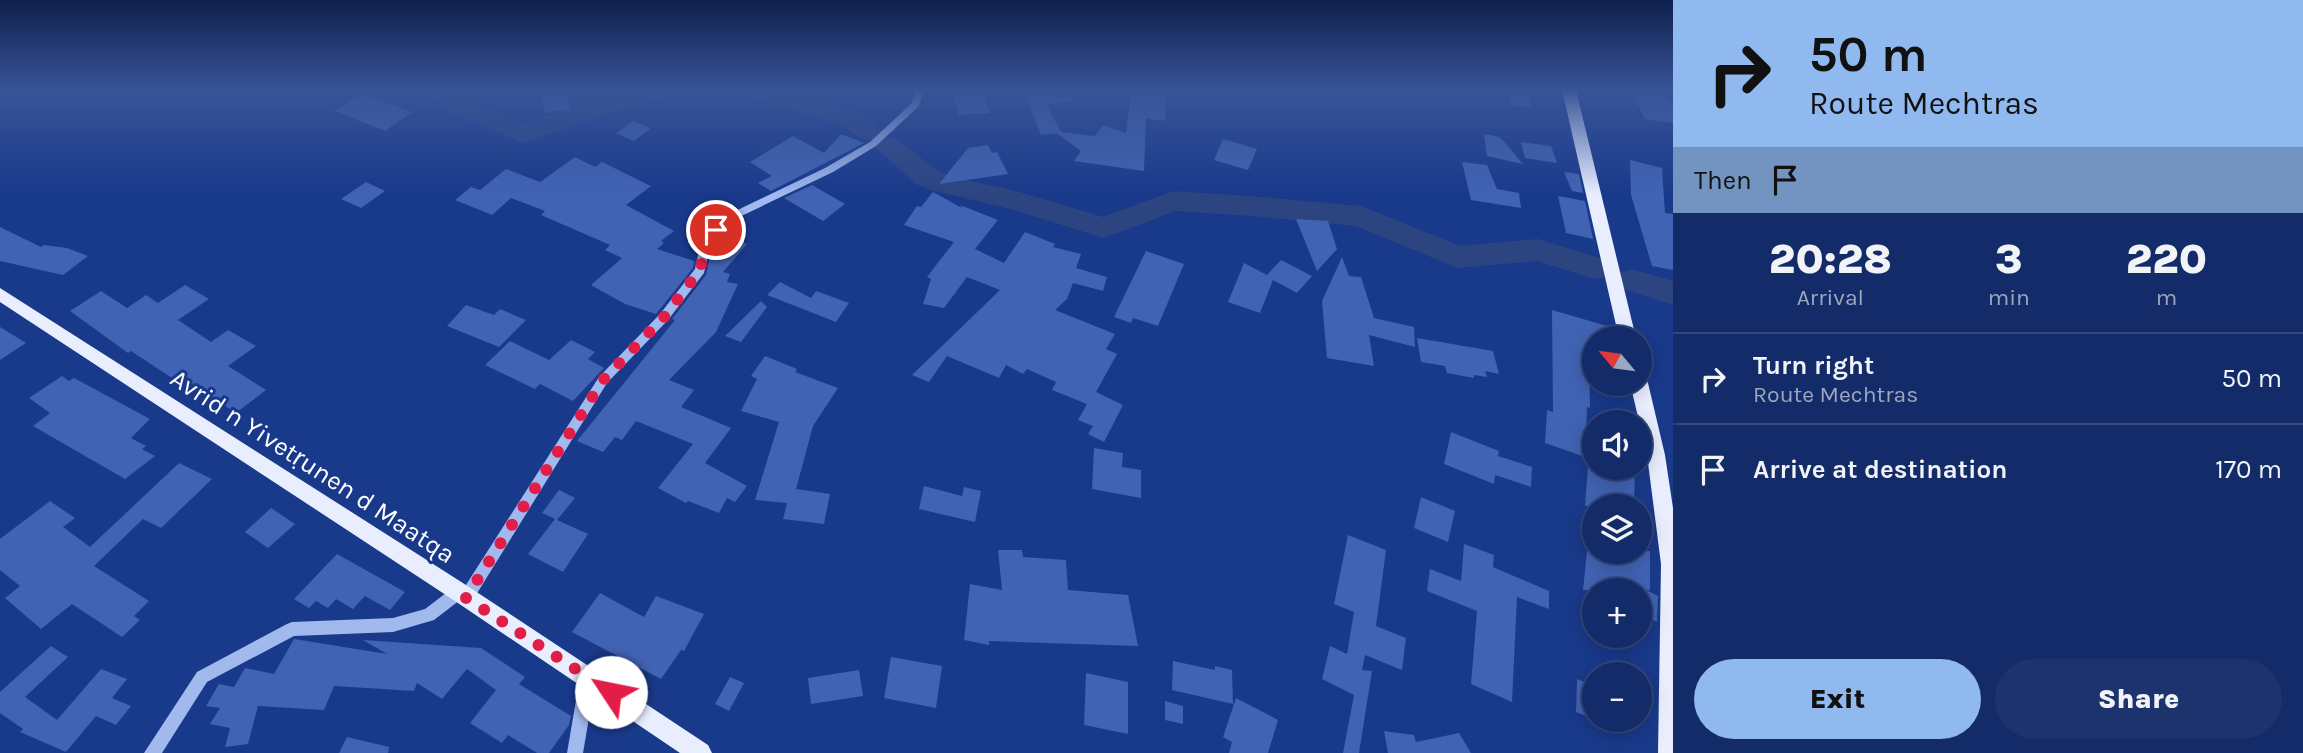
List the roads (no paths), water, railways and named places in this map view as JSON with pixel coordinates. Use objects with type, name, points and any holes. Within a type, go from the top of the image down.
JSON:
[{"type":"main road","points":[[1577,125],[1625,326]]},
{"type":"main road","name":"Avrid n Yivetṛunen d Maatqa","points":[[0,295],[463,595],[700,753]]},
{"type":"main road","points":[[1642,396],[1656,454],[1671,564],[1670,753]]},
{"type":"street","points":[[152,753],[202,677],[292,629],[393,625],[429,615],[463,595],[603,380],[664,317],[700,270],[706,241],[727,219],[829,170],[873,144],[893,125]]},
{"type":"street","points":[[575,753],[588,677]]},
{"type":"waterway","points":[[501,125],[523,135],[549,125]]},
{"type":"waterway","points":[[860,125],[870,132]]},
{"type":"waterway","points":[[888,146],[926,177],[941,183],[1016,201],[1104,228],[1173,201],[1251,206],[1361,216],[1457,257],[1538,250],[1595,268]]},
{"type":"waterway","points":[[1632,280],[1673,293]]}]
